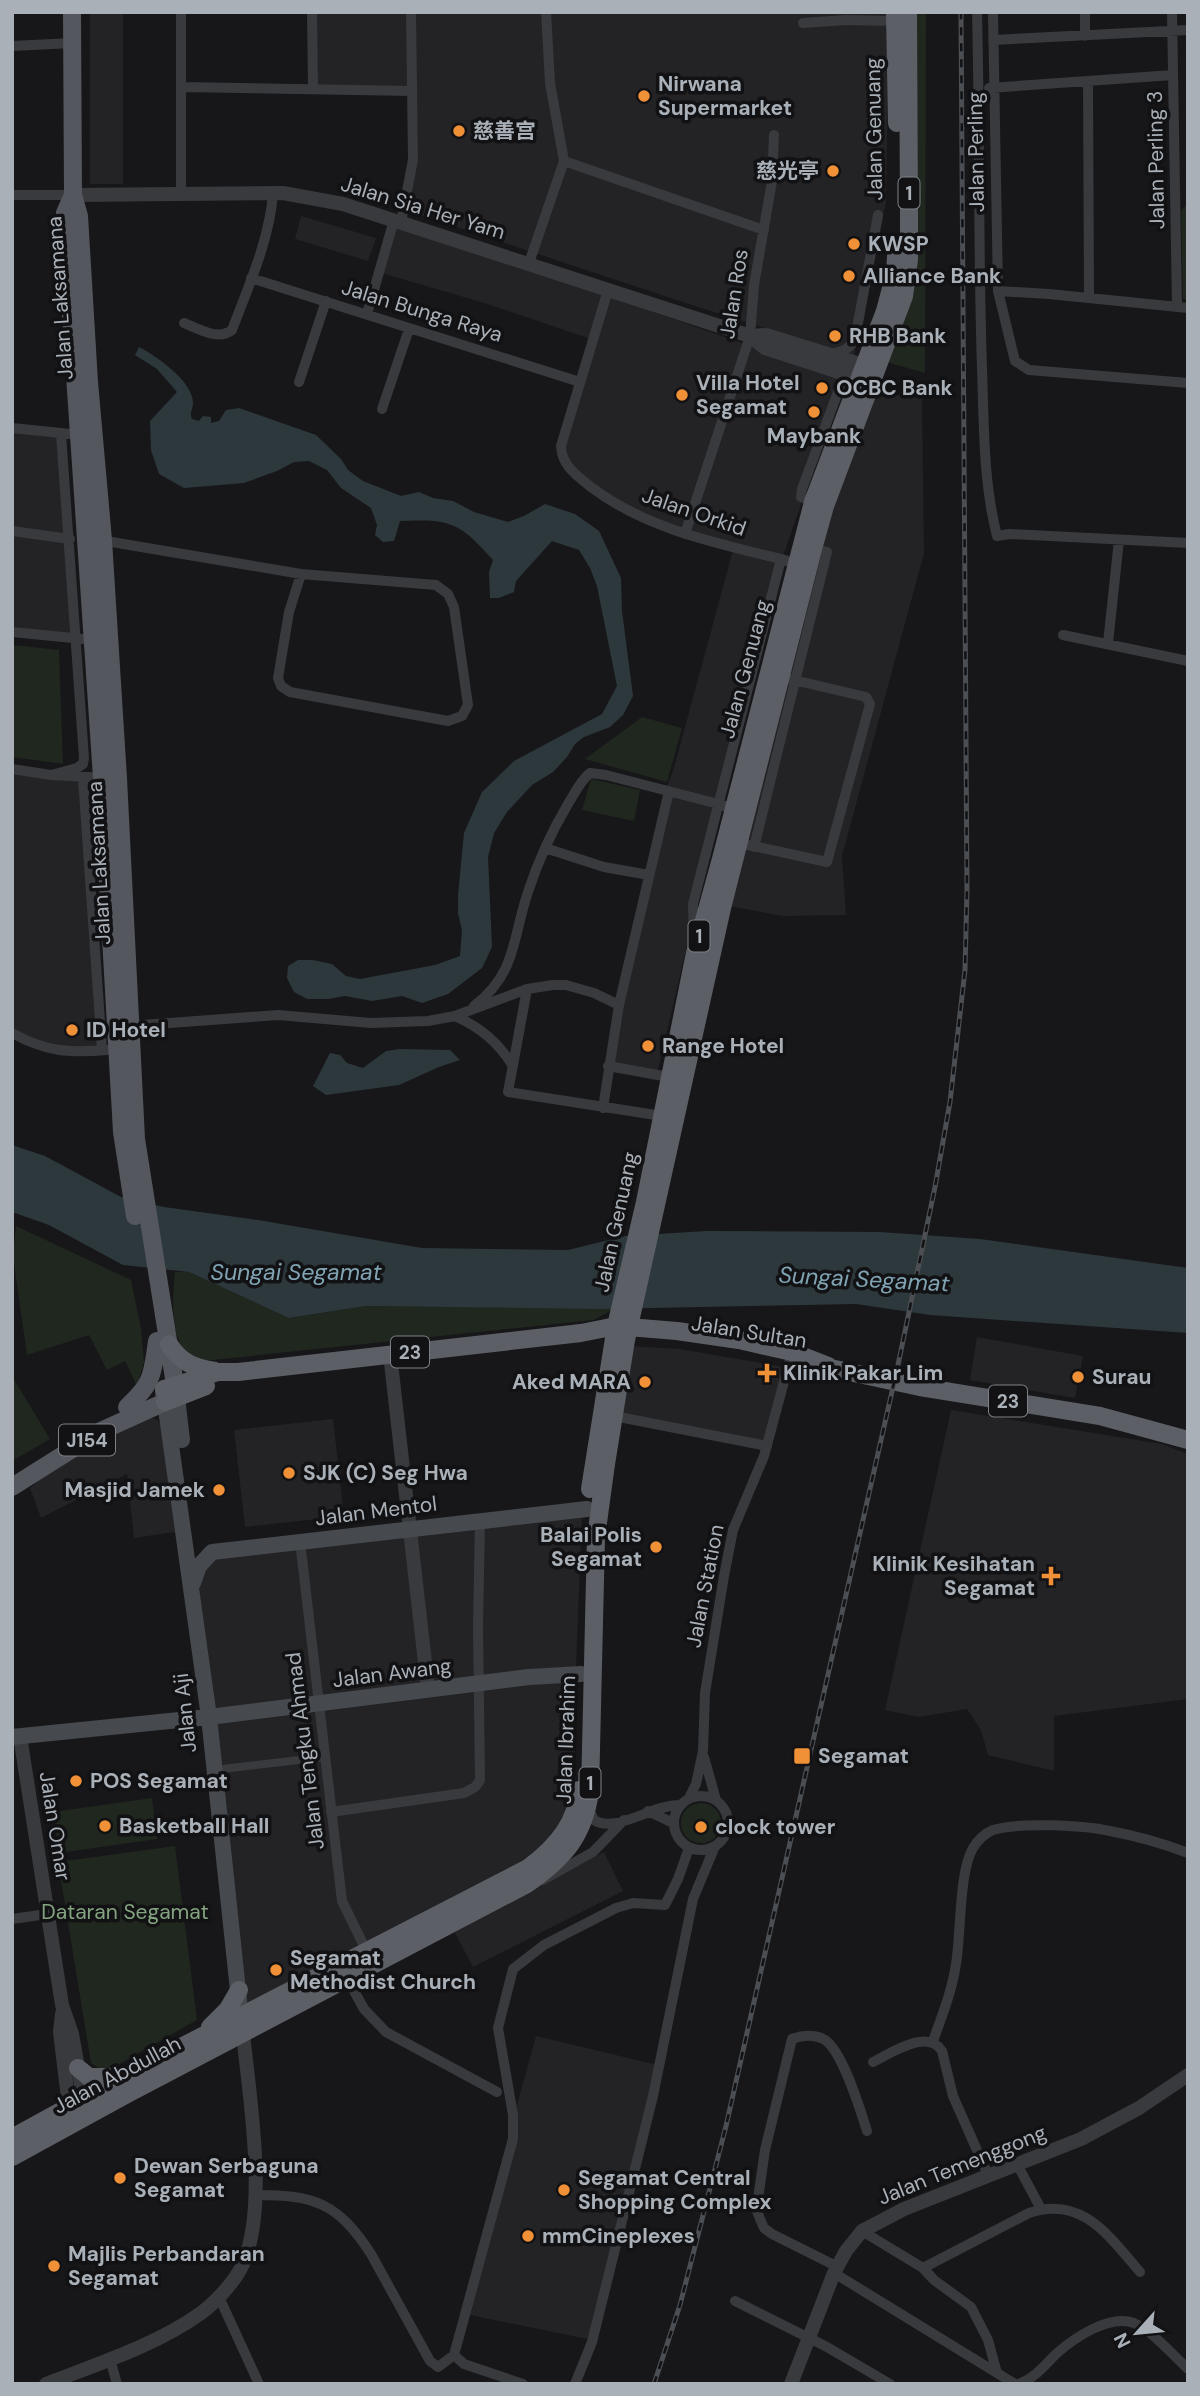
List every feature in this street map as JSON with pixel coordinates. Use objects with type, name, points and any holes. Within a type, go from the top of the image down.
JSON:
[{"type":"highway","name":"Jalan Genuang","points":[[651,1201],[674,1133],[698,1012],[695,953],[727,806],[781,677],[789,561],[863,373],[904,296],[909,259],[899,15]]},
{"type":"highway","name":"Jalan Genuang","points":[[623,1326],[651,1201],[662,1116],[681,1020],[747,845],[781,677],[813,549],[863,373]]},
{"type":"highway","points":[[681,1020],[687,1013],[698,1012]]},
{"type":"highway","name":"Jalan Sultan","points":[[170,1393],[218,1372],[238,1372],[623,1326],[727,1338],[791,1357],[920,1387],[1100,1416],[1188,1440]]},
{"type":"highway","name":"Jalan Ibrahim","points":[[242,2025],[347,1978],[527,1884],[569,1848],[585,1821],[588,1807],[596,1536],[614,1416],[623,1326]]},
{"type":"highway","name":"Jalan Ibrahim","points":[[242,2025],[366,1951],[528,1868],[545,1855],[560,1838],[573,1815],[579,1794],[582,1595],[587,1509],[623,1326]]},
{"type":"highway","points":[[163,1343],[190,1365],[218,1372]]},
{"type":"highway","name":"Jalan Sultan","points":[[170,1393],[221,1382],[238,1372]]},
{"type":"highway","points":[[195,2050],[228,2009],[239,1990]]},
{"type":"highway","name":"Jalan Abdullah","points":[[12,2138],[78,2112],[242,2025]]},
{"type":"highway","name":"Jalan Abdullah","points":[[12,2157],[127,2075],[195,2050]]},
{"type":"highway","points":[[78,2068],[85,2076],[95,2079],[127,2075]]},
{"type":"main road","points":[[72,12],[73,195]]},
{"type":"main road","name":"Jalan Laksamana","points":[[73,195],[65,213],[92,637],[110,778],[117,1049],[132,1161],[170,1393]]},
{"type":"main road","name":"Jalan Laksamana","points":[[73,195],[79,216],[89,382],[87,540]]},
{"type":"main road","points":[[127,1407],[149,1384],[163,1343]]},
{"type":"main road","points":[[170,1393],[193,1535],[196,1543],[212,1552],[199,1566],[192,1588]]},
{"type":"main road","name":"J154","points":[[12,1475],[89,1426],[127,1407],[170,1393]]},
{"type":"main road","name":"J154","points":[[12,1487],[101,1431],[170,1393]]},
{"type":"main road","name":"Jalan Aji","points":[[170,1393],[242,2025]]},
{"type":"main road","name":"Jalan Mentol","points":[[212,1552],[587,1509]]},
{"type":"main road","name":"Jalan Awang","points":[[16,1736],[209,1717],[529,1677],[581,1674]]},
{"type":"street","points":[[181,12],[181,194]]},
{"type":"street","points":[[312,12],[313,88]]},
{"type":"street","points":[[367,314],[412,171],[411,12]]},
{"type":"street","points":[[529,263],[564,161],[550,83],[546,12]]},
{"type":"street","points":[[977,12],[981,338],[986,478],[997,536],[1009,534],[1188,543]]},
{"type":"street","name":"Jalan Perling","points":[[993,12],[998,292],[1015,361],[1024,369],[1188,383]]},
{"type":"street","points":[[1085,12],[1085,36]]},
{"type":"street","name":"Jalan Perling 3","points":[[1172,12],[1173,75],[1182,196],[1182,308]]},
{"type":"street","points":[[803,23],[899,15]]},
{"type":"street","points":[[993,40],[1188,30]]},
{"type":"street","points":[[12,46],[72,43]]},
{"type":"street","points":[[979,89],[1173,75]]},
{"type":"street","points":[[1088,81],[1089,298]]},
{"type":"street","points":[[182,87],[412,91]]},
{"type":"street","name":"Jalan Ros","points":[[685,534],[750,336],[754,285],[772,181],[774,135]]},
{"type":"street","points":[[564,161],[764,230]]},
{"type":"street","points":[[184,323],[214,335],[232,330],[263,247],[271,216],[273,194]]},
{"type":"street","name":"Jalan Sia Her Yam","points":[[73,195],[273,194],[315,198],[398,221],[750,336],[765,348],[863,373]]},
{"type":"street","points":[[12,195],[73,195]]},
{"type":"street","points":[[828,354],[844,351],[855,339],[878,215]]},
{"type":"street","name":"Jalan Bunga Raya","points":[[251,278],[580,382]]},
{"type":"street","name":"Jalan Orkid","points":[[608,290],[561,446],[567,467],[634,515],[685,534],[789,561]]},
{"type":"street","points":[[998,292],[1182,308]]},
{"type":"street","points":[[299,382],[326,301]]},
{"type":"street","points":[[382,409],[409,329]]},
{"type":"street","name":"Jalan Sia Her Yam","points":[[750,336],[766,335],[828,354],[863,373]]},
{"type":"street","points":[[12,428],[80,435]]},
{"type":"street","points":[[51,775],[76,768],[83,764],[85,758],[92,637],[87,540],[61,434]]},
{"type":"street","points":[[12,531],[301,573],[436,585],[448,594],[454,607],[468,705],[462,716],[448,722],[290,692],[281,687],[278,678],[289,612],[301,573]]},
{"type":"street","points":[[1108,643],[1119,540]]},
{"type":"street","points":[[469,1010],[494,987],[508,965],[528,892],[545,848],[561,816],[584,778],[590,773],[727,806],[789,561]]},
{"type":"street","points":[[12,632],[92,637]]},
{"type":"street","points":[[1063,635],[1188,661]]},
{"type":"street","points":[[747,845],[823,863],[829,859],[870,704],[866,697],[781,677]]},
{"type":"street","points":[[12,769],[83,778],[110,778]]},
{"type":"street","points":[[83,778],[116,1026],[278,1015],[397,1023],[455,1016],[523,991],[566,985],[594,993],[619,1005]]},
{"type":"street","points":[[603,1108],[619,1005],[669,791]]},
{"type":"street","points":[[545,848],[604,867],[649,875]]},
{"type":"street","points":[[508,965],[512,988],[523,991]]},
{"type":"street","points":[[523,991],[508,1092],[662,1116]]},
{"type":"street","points":[[455,1016],[473,1024],[491,1037],[513,1066]]},
{"type":"street","points":[[12,1033],[54,1051],[117,1049]]},
{"type":"street","points":[[608,1066],[669,1077]]},
{"type":"street","points":[[390,1354],[428,1689]]},
{"type":"street","name":"Jalan Station","points":[[684,1801],[696,1784],[703,1751],[705,1693],[733,1530],[767,1446],[791,1357]]},
{"type":"street","points":[[614,1416],[767,1446]]},
{"type":"street","points":[[331,1812],[464,1793],[478,1784],[481,1770],[480,1520]]},
{"type":"street","name":"Jalan Tengku Ahmad","points":[[300,1541],[344,1908],[366,1951]]},
{"type":"street","name":"Jalan Omar","points":[[16,1736],[62,2006],[72,2034],[78,2068],[78,2112]]},
{"type":"street","name":"Jalan Station","points":[[703,1751],[716,1800]]},
{"type":"street","points":[[214,1770],[325,1757]]},
{"type":"street","points":[[588,1807],[594,1820],[609,1824],[698,1795],[716,1800],[726,1811],[728,1827],[721,1841],[715,1846],[698,1850],[689,1848],[679,1840],[673,1823],[675,1813],[684,1801]]},
{"type":"street","points":[[648,1811],[673,1823]]},
{"type":"street","points":[[527,1884],[548,1878],[587,1857],[624,1820]]},
{"type":"street","points":[[933,2041],[956,1964],[966,1867],[972,1848],[984,1835],[992,1830],[1015,1827],[1078,1827],[1160,1842],[1188,1853]]},
{"type":"street","points":[[575,2384],[592,2342],[653,2096],[693,1899],[715,1846]]},
{"type":"street","points":[[256,2195],[291,2195],[313,2200],[337,2214],[360,2237],[371,2254],[430,2361],[438,2367],[454,2355],[513,2139],[513,2115],[498,2028],[513,1969],[544,1945],[616,1908],[633,1903],[665,1906],[689,1848]]},
{"type":"street","points":[[12,1919],[47,1914]]},
{"type":"street","points":[[347,1978],[364,2009],[386,2032],[497,2092]]},
{"type":"street","name":"Jalan Omar","points":[[62,2006],[61,2032],[78,2112]]},
{"type":"street","points":[[46,2384],[110,2359],[190,2320],[219,2297],[239,2273],[253,2230],[256,2195],[242,2025]]},
{"type":"street","points":[[867,2131],[847,2074],[830,2045],[823,2039],[812,2036],[792,2039],[765,2150],[757,2211],[764,2228],[836,2270],[1016,2384],[1034,2375],[1076,2337],[1104,2325],[1126,2321],[1143,2329],[1188,2369]]},
{"type":"street","points":[[873,2062],[915,2043],[933,2041]]},
{"type":"street","points":[[933,2041],[942,2051],[953,2096],[988,2175]]},
{"type":"street","points":[[195,2050],[231,2052],[239,2057],[247,2074]]},
{"type":"street","name":"Jalan Temenggong","points":[[791,2384],[836,2270],[846,2251],[862,2231],[893,2214],[1114,2122],[1188,2075]]},
{"type":"street","points":[[1017,2164],[1041,2209]]},
{"type":"street","points":[[923,2268],[1029,2213],[1041,2209],[1067,2209],[1091,2219],[1140,2272]]},
{"type":"street","points":[[862,2231],[923,2268],[934,2280],[971,2307],[988,2340],[997,2373]]},
{"type":"street","points":[[219,2297],[259,2384]]},
{"type":"street","points":[[735,2301],[808,2337],[890,2384]]},
{"type":"street","points":[[454,2355],[464,2364],[523,2384]]},
{"type":"street","points":[[110,2359],[117,2384]]},
{"type":"shaded area","points":[[90,12],[123,12],[123,184],[90,184]]},
{"type":"shaded area","points":[[316,12],[407,12],[407,94],[316,92]]},
{"type":"shaded area","points":[[415,12],[889,12],[886,202],[854,356],[408,211],[418,159]]},
{"type":"shaded area","points":[[301,216],[376,238],[368,261],[295,239]]},
{"type":"shaded area","points":[[388,226],[613,298],[845,379],[783,556],[681,529],[636,512],[604,493],[571,465],[565,445],[597,341],[484,303],[375,271]]},
{"type":"shaded area","points":[[875,392],[922,398],[924,553],[842,856],[846,915],[782,916],[729,906],[824,539],[848,458]]},
{"type":"shaded area","points":[[12,424],[57,430],[73,643],[12,636]]},
{"type":"shaded area","points":[[733,550],[783,564],[696,907],[656,1078],[605,1068],[664,794],[674,768]]},
{"type":"shaded area","points":[[12,765],[87,775],[105,1054],[54,1054],[12,1038]]},
{"type":"shaded area","points":[[977,1337],[1083,1356],[1075,1398],[970,1380]]},
{"type":"shaded area","points":[[631,1346],[680,1349],[784,1367],[762,1448],[619,1420]]},
{"type":"shaded area","name":"Klinik Kesihatan Segamat","points":[[951,1410],[1162,1444],[1188,1454],[1188,1699],[1054,1716],[1054,1771],[988,1755],[981,1730],[967,1709],[919,1717],[885,1710]]},
{"type":"shaded area","points":[[146,1417],[156,1419],[161,1425],[175,1532],[134,1538],[127,1474],[41,1518],[30,1488],[55,1466]]},
{"type":"shaded area","name":"SJK (C) Seg Hwa","points":[[333,1419],[344,1516],[245,1527],[234,1430]]},
{"type":"shaded area","points":[[582,1514],[574,1792],[570,1807],[547,1845],[524,1864],[248,2008],[197,1587],[203,1570],[216,1557]]},
{"type":"shaded area","points":[[604,1852],[623,1891],[473,1967],[454,1931]]},
{"type":"shaded area","name":"Segamat Central Shopping Complex","points":[[536,2036],[662,2066],[597,2341],[460,2313]]},
{"type":"green space","points":[[916,12],[926,12],[925,373],[886,362],[905,315],[915,280]]},
{"type":"green space","points":[[1188,203],[1188,300],[1183,299],[1181,211]]},
{"type":"green space","points":[[12,645],[59,650],[63,764],[12,757]]},
{"type":"green space","points":[[642,717],[682,728],[667,782],[585,759]]},
{"type":"green space","points":[[591,779],[640,790],[634,821],[582,810]]},
{"type":"green space","points":[[16,1226],[131,1280],[141,1328],[144,1362],[137,1386],[125,1361],[107,1370],[89,1335],[27,1355],[13,1256]]},
{"type":"green space","points":[[175,1272],[189,1272],[290,1318],[366,1306],[615,1308],[594,1320],[193,1362],[186,1354],[176,1332],[173,1308]]},
{"type":"green space","points":[[12,1376],[50,1439],[12,1461]]},
{"type":"green space","name":"Basketball Hall","points":[[152,1798],[157,1839],[59,1853],[53,1812]]},
{"type":"green space","points":[[701,1803],[709,1804],[715,1809],[720,1815],[720,1831],[715,1837],[709,1842],[701,1843],[693,1842],[687,1837],[682,1831],[681,1823],[682,1815],[687,1809],[693,1804]]},
{"type":"green space","name":"Dataran Segamat","points":[[175,1846],[197,2020],[105,2072],[91,2063],[58,1862]]},
{"type":"water","points":[[139,347],[164,363],[187,386],[193,403],[192,419],[199,421],[203,416],[211,417],[211,423],[219,421],[226,410],[239,408],[316,435],[341,459],[348,470],[363,481],[401,496],[419,492],[433,498],[453,501],[474,512],[508,522],[545,504],[575,514],[599,531],[621,578],[622,611],[633,696],[623,715],[610,727],[584,737],[575,744],[553,772],[532,785],[507,812],[494,833],[488,857],[492,947],[482,968],[448,994],[422,1003],[402,996],[372,1001],[345,996],[307,999],[294,992],[287,978],[288,966],[298,960],[313,960],[332,964],[346,976],[360,979],[435,965],[460,956],[462,930],[458,895],[464,833],[482,792],[514,761],[602,714],[617,686],[597,586],[590,568],[579,550],[552,541],[516,581],[514,592],[499,598],[490,598],[489,572],[493,560],[462,530],[443,522],[400,521],[394,541],[383,542],[375,535],[377,525],[371,508],[341,488],[327,470],[309,461],[294,462],[244,483],[184,488],[159,474],[151,450],[150,421],[177,392],[157,369],[135,355]]},
{"type":"water","points":[[450,1050],[460,1060],[399,1085],[326,1095],[313,1086],[330,1053],[340,1055],[347,1063],[363,1068],[386,1051]]},
{"type":"water","name":"Sungai Segamat","points":[[12,1145],[45,1156],[121,1197],[164,1207],[422,1248],[568,1250],[625,1236],[707,1231],[880,1232],[980,1239],[1188,1268],[1188,1333],[930,1315],[856,1304],[600,1309],[366,1306],[289,1318],[189,1272],[123,1265],[49,1225],[12,1212]]},
{"type":"railway","points":[[654,2384],[680,2305],[726,2126],[898,1365],[950,1102],[965,970],[967,890],[961,12]]},
{"type":"place","name":"Nirwana Supermarket","points":[[644,96]]},
{"type":"place","name":"慈善宫","points":[[459,131]]},
{"type":"place","name":"慈光亭","points":[[833,171]]},
{"type":"place","name":"KWSP","points":[[854,244]]},
{"type":"place","name":"Alliance Bank","points":[[849,276]]},
{"type":"place","name":"RHB Bank","points":[[835,336]]},
{"type":"place","name":"OCBC Bank","points":[[822,388]]},
{"type":"place","name":"Villa Hotel Segamat","points":[[682,395]]},
{"type":"place","name":"Maybank","points":[[814,412]]},
{"type":"place","name":"ID Hotel","points":[[72,1030]]},
{"type":"place","name":"Range Hotel","points":[[648,1046]]},
{"type":"place","name":"Klinik Pakar Lim","points":[[767,1373]]},
{"type":"place","name":"Surau","points":[[1078,1377]]},
{"type":"place","name":"Aked MARA","points":[[645,1382]]},
{"type":"place","name":"SJK (C) Seg Hwa","points":[[289,1473]]},
{"type":"place","name":"Masjid Jamek","points":[[219,1490]]},
{"type":"place","name":"Balai Polis Segamat","points":[[656,1547]]},
{"type":"place","name":"Klinik Kesihatan Segamat","points":[[1051,1576]]},
{"type":"place","name":"Segamat","points":[[802,1756]]},
{"type":"place","name":"POS Segamat","points":[[76,1781]]},
{"type":"place","name":"Basketball Hall","points":[[105,1826]]},
{"type":"place","name":"clock tower","points":[[701,1827]]},
{"type":"place","name":"Segamat Methodist Church","points":[[276,1970]]},
{"type":"place","name":"Dewan Serbaguna Segamat","points":[[120,2178]]},
{"type":"place","name":"Segamat Central Shopping Complex","points":[[564,2190]]},
{"type":"place","name":"mmCineplexes","points":[[528,2236]]},
{"type":"place","name":"Majlis Perbandaran Segamat","points":[[54,2266]]}]
